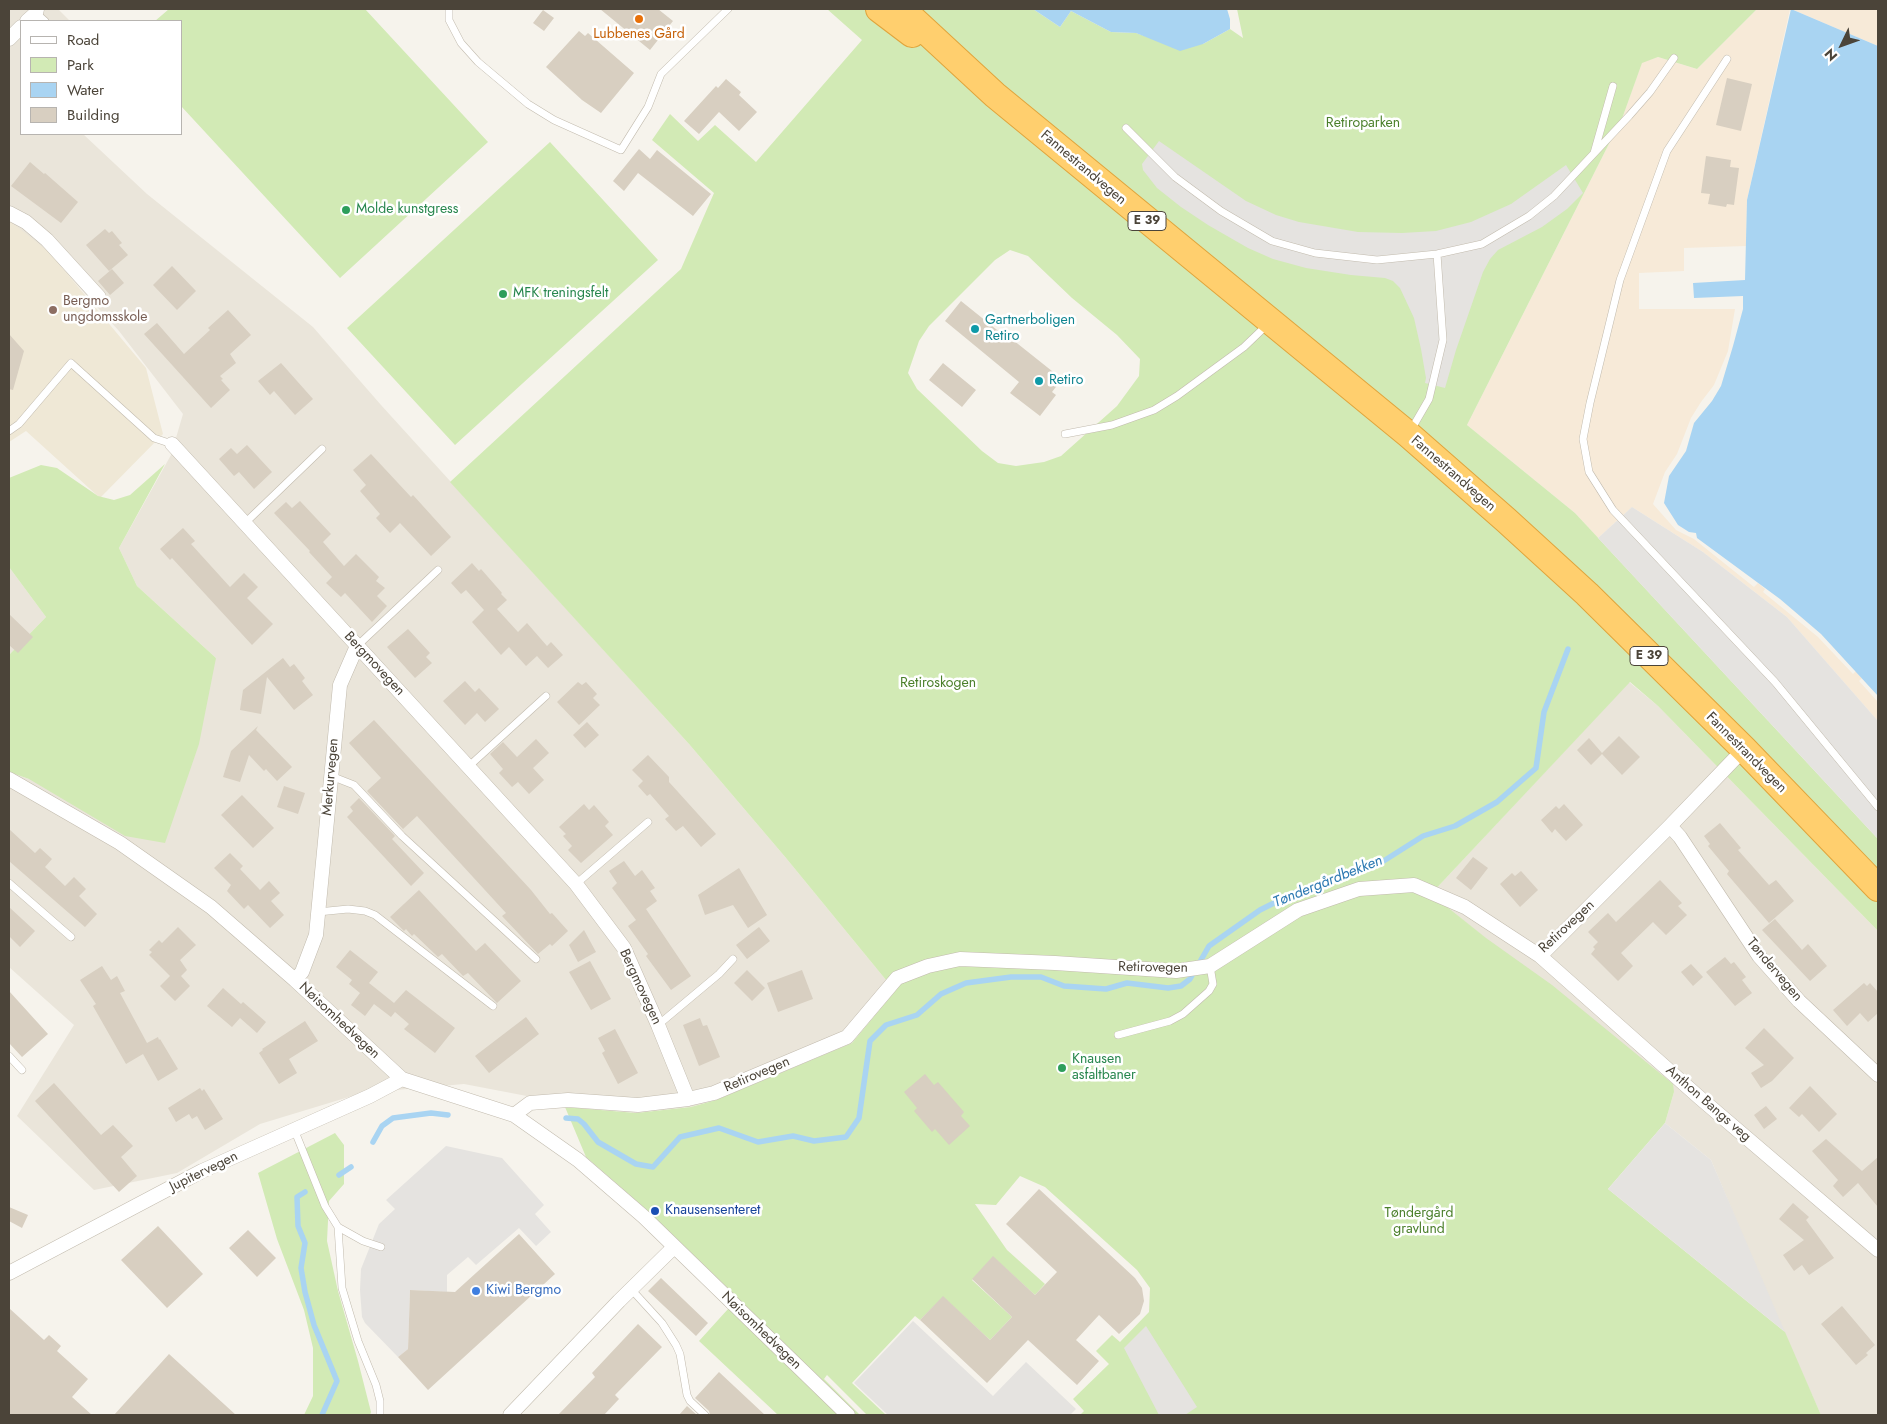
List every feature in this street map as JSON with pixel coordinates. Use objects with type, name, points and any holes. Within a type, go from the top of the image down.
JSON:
[{"type":"highway","name":"Fannestrandvegen","points":[[880,9],[957,69],[995,95]]},
{"type":"highway","name":"Fannestrandvegen","points":[[902,9],[995,95],[1409,435],[1506,520],[1587,594],[1744,749],[1878,888]]},
{"type":"street","points":[[9,39],[20,28]]},
{"type":"street","points":[[9,213],[26,222],[47,240],[99,297]]},
{"type":"street","name":"Bergmovegen","points":[[172,444],[576,884],[624,948],[688,1099]]},
{"type":"street","name":"Merkurvegen","points":[[295,980],[302,972],[316,935],[340,685],[357,646]]},
{"type":"street","name":"Retirovegen","points":[[514,1115],[530,1103],[568,1100],[638,1105],[714,1094],[847,1037],[897,978],[928,966],[960,960],[1055,963],[1176,971],[1210,966],[1298,910],[1359,889],[1414,885],[1465,907],[1540,956],[1744,749]]},
{"type":"street","name":"Nøisomhedvegen","points":[[9,780],[120,843],[211,907],[295,980],[402,1079],[514,1115],[578,1160],[644,1217],[848,1415]]},
{"type":"street","name":"Tøndervegen","points":[[1670,826],[1680,837],[1759,956],[1799,1001],[1878,1075]]},
{"type":"street","name":"Anthon Bangs veg","points":[[1540,956],[1700,1098],[1878,1250]]},
{"type":"street","name":"Jupitervegen","points":[[10,1271],[202,1171],[370,1096],[402,1079]]},
{"type":"street","points":[[510,1415],[674,1247]]},
{"type":"lane","points":[[448,9],[449,20],[461,43],[478,62],[528,104],[554,120],[621,150],[648,107],[661,74],[728,9]]},
{"type":"lane","points":[[1126,128],[1175,177],[1221,211],[1272,241],[1315,253],[1377,260],[1437,254],[1482,244],[1529,216],[1554,196],[1593,156],[1650,92],[1674,58]]},
{"type":"lane","points":[[1727,59],[1667,151],[1620,280],[1590,403],[1583,440],[1590,472],[1613,510],[1775,682],[1878,806]]},
{"type":"lane","points":[[1593,156],[1613,86]]},
{"type":"lane","points":[[1409,435],[1429,399],[1443,340],[1437,254]]},
{"type":"lane","points":[[1065,434],[1112,425],[1154,410],[1184,392],[1244,348],[1270,322]]},
{"type":"lane","points":[[9,431],[19,424],[71,364],[154,438],[172,444]]},
{"type":"lane","points":[[245,524],[322,449]]},
{"type":"lane","points":[[357,646],[438,570]]},
{"type":"lane","points":[[468,767],[546,696]]},
{"type":"lane","points":[[331,776],[354,785],[408,842],[536,960]]},
{"type":"lane","points":[[576,884],[648,822]]},
{"type":"lane","points":[[9,882],[71,937]]},
{"type":"lane","points":[[318,912],[348,909],[365,911],[375,915],[493,1006]]},
{"type":"lane","points":[[658,1025],[720,974],[733,959]]},
{"type":"lane","points":[[1118,1035],[1170,1021],[1183,1014],[1209,991],[1213,984],[1210,966]]},
{"type":"lane","points":[[9,1056],[22,1070]]},
{"type":"lane","points":[[294,1129],[324,1206],[338,1227],[363,1241],[381,1248]]},
{"type":"lane","points":[[338,1227],[342,1288],[358,1341],[376,1385],[380,1401],[380,1415]]},
{"type":"lane","points":[[631,1289],[662,1323],[676,1345],[680,1354],[687,1395],[690,1401],[705,1415]]},
{"type":"shaded area","points":[[9,9],[58,9],[69,20],[20,20],[20,135],[84,135],[147,194],[313,327],[381,405],[689,744],[895,991],[852,1043],[716,1100],[691,1107],[636,1113],[565,1107],[553,1101],[464,1084],[362,1093],[260,1124],[177,1173],[94,1190],[17,1116],[74,1025],[9,967],[9,772],[29,779],[216,658],[137,586],[119,548],[171,455],[183,414],[119,331],[49,254],[9,229]]},
{"type":"shaded area","points":[[1757,9],[1790,9],[1747,200],[1746,246],[1684,248],[1684,271],[1639,273],[1639,309],[1735,309],[1728,351],[1714,385],[1691,418],[1677,454],[1665,472],[1653,504],[1676,530],[1694,539],[1754,587],[1758,583],[1765,589],[1763,592],[1818,637],[1853,674],[1856,671],[1862,678],[1859,681],[1878,702],[1878,721],[1787,617],[1703,552],[1632,507],[1598,538],[1575,513],[1467,425],[1623,116],[1642,62],[1658,57],[1697,69]]},
{"type":"shaded area","points":[[1791,9],[1878,9],[1878,46]]},
{"type":"shaded area","points":[[1159,141],[1246,201],[1276,215],[1299,222],[1358,232],[1402,233],[1436,231],[1471,222],[1511,204],[1566,165],[1583,193],[1567,209],[1542,227],[1498,250],[1490,259],[1483,272],[1445,388],[1425,383],[1426,378],[1414,318],[1400,288],[1393,281],[1385,278],[1306,268],[1273,259],[1248,248],[1208,225],[1157,188],[1143,170],[1142,164]]},
{"type":"shaded area","name":"Bergmo ungdomsskole","points":[[9,220],[49,252],[146,368],[163,434],[100,498],[26,431],[9,442]]},
{"type":"shaded area","points":[[1632,507],[1703,552],[1787,617],[1878,721],[1878,839],[1598,538]]},
{"type":"shaded area","points":[[9,567],[46,617],[9,655]]},
{"type":"shaded area","points":[[1629,682],[1658,706],[1878,931],[1878,1415],[1821,1415],[1771,1303],[1711,1160],[1665,1123],[1674,1092],[1431,894]]},
{"type":"shaded area","points":[[1665,1123],[1711,1160],[1785,1332],[1608,1189]]},
{"type":"shaded area","points":[[446,1146],[502,1158],[544,1205],[535,1214],[551,1232],[536,1246],[519,1228],[476,1265],[468,1257],[447,1275],[447,1292],[410,1290],[408,1349],[398,1357],[365,1323],[362,1317],[361,1269],[379,1224],[395,1209],[386,1200]]},
{"type":"shaded area","points":[[913,1321],[993,1396],[1026,1362],[1076,1409],[1070,1415],[888,1415],[854,1383]]},
{"type":"shaded area","points":[[1146,1326],[1197,1407],[1185,1415],[1159,1415],[1124,1348]]},
{"type":"green space","name":"Molde kunstgress","points":[[169,9],[365,9],[488,142],[340,278],[182,107],[182,20],[156,20]]},
{"type":"green space","points":[[827,9],[1033,9],[1060,27],[1071,11],[1111,32],[1136,33],[1156,40],[1203,44],[1230,29],[1243,38],[1237,9],[1757,9],[1697,69],[1658,57],[1642,63],[1623,116],[1467,425],[1575,513],[1878,839],[1878,931],[1658,706],[1630,682],[1431,894],[1486,938],[1552,985],[1673,1084],[1674,1092],[1665,1123],[1608,1189],[1785,1332],[1821,1415],[1080,1415],[1084,1411],[1073,1399],[1109,1364],[1096,1351],[1112,1335],[1120,1342],[1149,1312],[1150,1288],[1137,1270],[1045,1187],[1020,1176],[996,1205],[975,1204],[1007,1250],[1045,1284],[1035,1295],[993,1257],[972,1280],[1012,1317],[990,1340],[943,1297],[920,1320],[915,1316],[852,1383],[886,1415],[867,1415],[827,1375],[824,1379],[860,1415],[778,1415],[699,1341],[738,1298],[648,1211],[586,1157],[565,1107],[636,1113],[691,1107],[716,1100],[852,1043],[895,991],[689,744],[450,482],[681,269],[714,193],[652,140],[670,114],[698,141],[715,125],[756,162],[862,40]],"holes":[[[1010,250],[1028,256],[1072,298],[1117,335],[1140,359],[1139,376],[1117,406],[1061,456],[1044,462],[1016,466],[998,463],[982,451],[917,389],[908,373],[919,341],[929,326],[995,260]]]},
{"type":"green space","name":"MFK treningsfelt","points":[[550,142],[658,260],[455,445],[347,328]]},
{"type":"green space","points":[[165,464],[119,548],[137,586],[216,658],[199,744],[165,843],[125,836],[29,779],[9,772],[9,655],[46,617],[9,567],[9,478],[41,465],[57,468],[98,496],[114,500],[130,495]]},
{"type":"green space","points":[[335,1133],[344,1145],[344,1184],[329,1201],[327,1241],[338,1291],[371,1412],[370,1415],[304,1415],[313,1396],[313,1348],[304,1310],[277,1239],[258,1173]]},
{"type":"water","points":[[1033,9],[1227,9],[1230,29],[1203,44],[1180,51],[1136,33],[1111,32],[1071,11],[1060,27]]},
{"type":"water","points":[[1791,9],[1878,46],[1878,696],[1821,634],[1780,599],[1697,538],[1696,533],[1689,532],[1678,525],[1664,503],[1669,476],[1686,451],[1694,423],[1712,401],[1721,386],[1743,309],[1743,296],[1694,298],[1693,283],[1745,280],[1747,200]]},
{"type":"building","points":[[600,9],[658,9],[673,21],[650,50]]},
{"type":"building","points":[[543,10],[554,18],[544,31],[533,23]]},
{"type":"building","points":[[579,31],[585,36],[588,33],[634,73],[601,113],[582,100],[546,67]]},
{"type":"building","points":[[1727,78],[1752,84],[1741,131],[1716,125]]},
{"type":"building","points":[[726,79],[741,92],[739,95],[757,112],[739,131],[719,112],[699,134],[684,121],[716,86],[718,88]]},
{"type":"building","points":[[639,149],[650,159],[657,150],[711,194],[693,216],[638,173],[624,191],[613,181]]},
{"type":"building","points":[[1706,156],[1731,160],[1730,167],[1739,168],[1734,205],[1727,204],[1726,207],[1708,204],[1710,194],[1701,193]]},
{"type":"building","points":[[30,162],[78,202],[61,223],[11,186]]},
{"type":"building","points":[[105,229],[109,233],[112,231],[122,243],[119,245],[128,255],[109,271],[86,245]]},
{"type":"building","points":[[172,266],[196,291],[177,310],[153,285]]},
{"type":"building","points":[[112,269],[124,283],[110,295],[98,281]]},
{"type":"building","points":[[961,301],[1062,379],[1052,392],[1056,395],[1040,416],[1010,393],[1019,382],[945,321]]},
{"type":"building","points":[[228,310],[251,335],[230,354],[236,363],[220,376],[223,379],[221,380],[230,390],[211,408],[144,334],[157,323],[184,354]]},
{"type":"building","name":"Bergmo ungdomsskole","points":[[9,334],[24,351],[13,390],[9,389]]},
{"type":"building","points":[[281,363],[313,399],[295,415],[274,391],[270,395],[258,381]]},
{"type":"building","points":[[943,363],[976,390],[962,407],[929,380]]},
{"type":"building","points":[[247,445],[272,472],[254,489],[239,472],[234,476],[219,459],[231,448],[237,454]]},
{"type":"building","points":[[371,454],[411,497],[413,495],[451,537],[431,556],[400,523],[390,533],[376,518],[380,514],[360,491],[366,485],[353,470]]},
{"type":"building","points":[[300,501],[331,534],[323,542],[344,566],[356,554],[379,577],[376,581],[385,588],[377,596],[387,606],[372,622],[345,593],[341,597],[326,583],[332,577],[274,513],[286,502],[292,508]]},
{"type":"building","points":[[183,528],[195,541],[191,544],[230,587],[244,573],[258,587],[247,598],[273,624],[252,645],[172,558],[170,560],[160,549]]},
{"type":"building","points":[[472,563],[479,571],[481,569],[507,600],[497,609],[518,632],[527,623],[547,646],[551,642],[563,655],[548,668],[537,656],[526,666],[509,647],[501,655],[472,622],[484,610],[466,590],[461,594],[451,583]]},
{"type":"building","points":[[9,614],[33,637],[18,653],[9,645]]},
{"type":"building","points":[[408,629],[430,653],[426,657],[432,663],[415,678],[387,647]]},
{"type":"building","points":[[283,658],[290,667],[294,664],[305,678],[302,681],[313,695],[294,710],[267,677],[261,714],[240,710],[243,690]]},
{"type":"building","points":[[465,681],[475,692],[479,688],[499,709],[485,722],[477,713],[465,725],[443,701]]},
{"type":"building","points":[[578,682],[582,685],[586,682],[597,694],[593,698],[600,705],[579,725],[557,702]]},
{"type":"building","points":[[374,720],[531,890],[550,914],[552,913],[568,931],[552,946],[550,944],[538,954],[502,916],[506,913],[417,816],[403,829],[367,791],[381,778],[349,743]]},
{"type":"building","points":[[587,722],[599,735],[585,748],[573,735]]},
{"type":"building","points":[[258,726],[256,730],[292,767],[277,781],[266,769],[264,771],[249,755],[240,782],[223,777],[231,751]]},
{"type":"building","points":[[1619,736],[1640,757],[1622,775],[1602,754],[1591,765],[1577,750],[1589,738],[1602,753]]},
{"type":"building","points":[[536,739],[549,753],[533,768],[544,780],[529,794],[518,782],[512,787],[499,773],[503,769],[490,754],[503,742],[517,757]]},
{"type":"building","points":[[648,755],[669,777],[669,782],[716,834],[701,847],[683,826],[676,831],[665,819],[669,816],[650,794],[647,796],[638,786],[643,781],[632,770]]},
{"type":"building","points":[[284,786],[305,793],[298,814],[277,807]]},
{"type":"building","points":[[242,795],[274,828],[253,848],[221,815]]},
{"type":"building","points":[[359,798],[395,836],[392,839],[424,873],[411,886],[347,817],[353,811],[350,807]]},
{"type":"building","points":[[584,804],[589,810],[594,805],[609,822],[605,826],[613,835],[581,863],[568,850],[572,846],[563,836],[566,834],[559,827]]},
{"type":"building","points":[[1564,804],[1583,825],[1566,841],[1555,829],[1552,833],[1541,820],[1556,806],[1559,809]]},
{"type":"building","points":[[1720,823],[1741,848],[1738,850],[1769,885],[1776,880],[1794,901],[1769,923],[1727,874],[1729,871],[1708,846],[1710,844],[1704,836]]},
{"type":"building","points":[[9,829],[35,853],[40,848],[52,859],[45,867],[65,886],[74,877],[86,889],[79,896],[97,914],[85,927],[9,861]]},
{"type":"building","points":[[230,853],[243,866],[240,869],[260,890],[269,881],[280,893],[271,901],[284,915],[270,928],[248,905],[244,909],[227,891],[231,885],[214,868]]},
{"type":"building","points":[[1473,857],[1488,868],[1471,890],[1456,878]]},
{"type":"building","points":[[624,861],[635,876],[642,870],[655,888],[650,891],[657,901],[646,909],[691,976],[671,990],[646,956],[648,954],[628,926],[636,920],[612,888],[617,883],[609,871]]},
{"type":"building","points":[[739,868],[767,915],[748,928],[733,905],[705,915],[698,895]]},
{"type":"building","points":[[1521,871],[1538,890],[1520,907],[1500,884],[1512,873],[1515,876]]},
{"type":"building","points":[[1660,880],[1682,903],[1678,906],[1687,915],[1666,935],[1653,922],[1621,953],[1633,966],[1618,981],[1591,954],[1595,949],[1593,947],[1598,942],[1588,932],[1608,913],[1616,922]]},
{"type":"building","points":[[419,890],[476,951],[485,943],[521,981],[497,1003],[468,973],[463,976],[442,954],[438,957],[414,934],[412,936],[406,929],[404,931],[390,917]]},
{"type":"building","points":[[9,907],[35,931],[20,947],[9,936]]},
{"type":"building","points":[[1775,919],[1802,950],[1808,944],[1827,966],[1810,981],[1762,930]]},
{"type":"building","points":[[178,927],[196,945],[180,960],[187,970],[181,976],[190,986],[175,1001],[160,986],[170,976],[149,955],[152,952],[149,950],[159,940],[162,943]]},
{"type":"building","points":[[759,927],[770,941],[747,959],[736,945]]},
{"type":"building","points":[[584,930],[596,952],[578,962],[569,945]]},
{"type":"building","points":[[350,950],[378,972],[369,983],[394,1003],[406,990],[455,1028],[435,1053],[404,1029],[409,1024],[395,1012],[391,1017],[374,1004],[365,1016],[351,1005],[360,993],[349,984],[352,980],[336,967]]},
{"type":"building","points":[[1725,957],[1731,964],[1734,962],[1746,977],[1742,980],[1752,993],[1735,1006],[1706,972]]},
{"type":"building","points":[[590,961],[611,999],[591,1010],[569,972]]},
{"type":"building","points":[[1691,964],[1703,977],[1693,986],[1681,972]]},
{"type":"building","points":[[102,966],[111,980],[117,976],[125,991],[120,993],[147,1043],[158,1037],[178,1069],[158,1081],[143,1054],[126,1064],[93,1006],[96,1004],[80,980]]},
{"type":"building","points":[[747,970],[765,988],[752,1001],[734,983]]},
{"type":"building","points":[[802,970],[813,999],[778,1012],[767,983]]},
{"type":"building","points":[[1864,983],[1867,986],[1870,983],[1878,992],[1878,1013],[1868,1022],[1860,1013],[1847,1026],[1833,1010]]},
{"type":"building","points":[[223,988],[266,1022],[257,1033],[240,1018],[232,1027],[207,1006]]},
{"type":"building","points":[[9,991],[48,1034],[22,1057],[9,1043]]},
{"type":"building","points":[[526,1017],[539,1034],[489,1073],[475,1056]]},
{"type":"building","points":[[700,1018],[703,1026],[707,1025],[720,1057],[699,1066],[683,1025]]},
{"type":"building","points":[[305,1021],[318,1041],[289,1059],[297,1073],[279,1084],[259,1053],[262,1049]]},
{"type":"building","points":[[1764,1028],[1794,1058],[1772,1081],[1761,1088],[1751,1073],[1764,1065],[1745,1048]]},
{"type":"building","points":[[615,1029],[638,1073],[618,1084],[602,1053],[605,1051],[598,1038]]},
{"type":"building","points":[[925,1074],[934,1085],[938,1082],[964,1112],[961,1116],[970,1126],[949,1145],[935,1129],[932,1132],[914,1111],[917,1108],[904,1092]]},
{"type":"building","points":[[54,1083],[101,1135],[113,1125],[133,1146],[121,1157],[137,1176],[119,1192],[35,1101]]},
{"type":"building","points":[[1810,1086],[1837,1114],[1819,1132],[1802,1114],[1799,1117],[1789,1108]]},
{"type":"building","points":[[200,1088],[202,1091],[204,1089],[223,1119],[205,1130],[197,1116],[192,1119],[189,1114],[176,1122],[168,1108]]},
{"type":"building","points":[[1766,1106],[1777,1119],[1764,1129],[1754,1115]]},
{"type":"building","points":[[1826,1139],[1862,1171],[1878,1157],[1878,1207],[1858,1183],[1843,1197],[1833,1186],[1838,1180],[1812,1151]]},
{"type":"building","points":[[1039,1189],[1135,1278],[1142,1288],[1144,1301],[1140,1314],[1119,1334],[1099,1315],[1076,1340],[1099,1361],[1077,1385],[1028,1340],[987,1383],[920,1320],[943,1296],[990,1340],[1012,1317],[972,1279],[993,1256],[1035,1295],[1057,1272],[1006,1224]]},
{"type":"building","points":[[1793,1203],[1809,1217],[1806,1220],[1834,1258],[1809,1275],[1802,1265],[1794,1271],[1783,1255],[1804,1240],[1779,1219]]},
{"type":"building","points":[[9,1207],[28,1215],[22,1228],[9,1221]]},
{"type":"building","points":[[158,1226],[203,1274],[167,1308],[121,1260]]},
{"type":"building","points":[[248,1230],[276,1258],[257,1277],[229,1248]]},
{"type":"building","points":[[519,1234],[555,1274],[428,1390],[398,1357],[408,1349],[410,1290],[455,1292]]},
{"type":"building","points":[[661,1278],[708,1323],[696,1336],[648,1291]]},
{"type":"building","points":[[1842,1306],[1875,1345],[1866,1353],[1868,1355],[1856,1365],[1821,1324]]},
{"type":"building","points":[[9,1308],[44,1340],[49,1335],[61,1346],[57,1351],[88,1379],[72,1397],[92,1415],[9,1415]]},
{"type":"building","points":[[638,1324],[662,1347],[615,1395],[619,1399],[604,1415],[558,1415],[595,1377],[592,1373]]},
{"type":"building","points":[[169,1354],[236,1415],[114,1415]]},
{"type":"building","points":[[719,1372],[765,1415],[710,1415],[709,1411],[695,1398]]},
{"type":"building","points":[[687,1406],[697,1415],[679,1415]]},
{"type":"waterway","name":"Tøndergårdbekken","points":[[566,1118],[578,1119],[598,1142],[636,1164],[653,1167],[680,1137],[719,1128],[758,1142],[793,1136],[814,1141],[846,1137],[859,1118],[870,1041],[886,1025],[917,1015],[941,994],[966,983],[1011,977],[1041,977],[1064,986],[1106,989],[1127,983],[1168,988],[1181,986],[1190,979],[1209,946],[1260,910],[1294,893],[1382,862],[1423,836],[1455,826],[1497,802],[1536,768],[1544,712],[1568,649]]},
{"type":"waterway","name":"Tøndergårdbekken","points":[[373,1142],[382,1126],[393,1118],[431,1113],[448,1115]]},
{"type":"waterway","name":"Tøndergårdbekken","points":[[339,1175],[351,1167]]},
{"type":"waterway","name":"Tøndergårdbekken","points":[[305,1192],[297,1197],[298,1226],[305,1243],[301,1268],[305,1292],[314,1325],[337,1381],[322,1415]]},
{"type":"place","name":"Lubbenes Gård","points":[[639,19]]},
{"type":"place","name":"Molde kunstgress","points":[[346,210]]},
{"type":"place","name":"MFK treningsfelt","points":[[503,294]]},
{"type":"place","name":"Bergmo ungdomsskole","points":[[53,310]]},
{"type":"place","name":"Gartnerboligen Retiro","points":[[975,329]]},
{"type":"place","name":"Retiro","points":[[1039,381]]},
{"type":"place","name":"Knausen asfaltbaner","points":[[1062,1068]]},
{"type":"place","name":"Knausensenteret","points":[[655,1211]]},
{"type":"place","name":"Kiwi Bergmo","points":[[476,1291]]},
{"type":"park label","name":"Retiroparken","points":[[1363,124]]},
{"type":"park label","name":"Retiroskogen","points":[[938,684]]},
{"type":"park label","name":"Tøndergård gravlund","points":[[1419,1222]]}]
